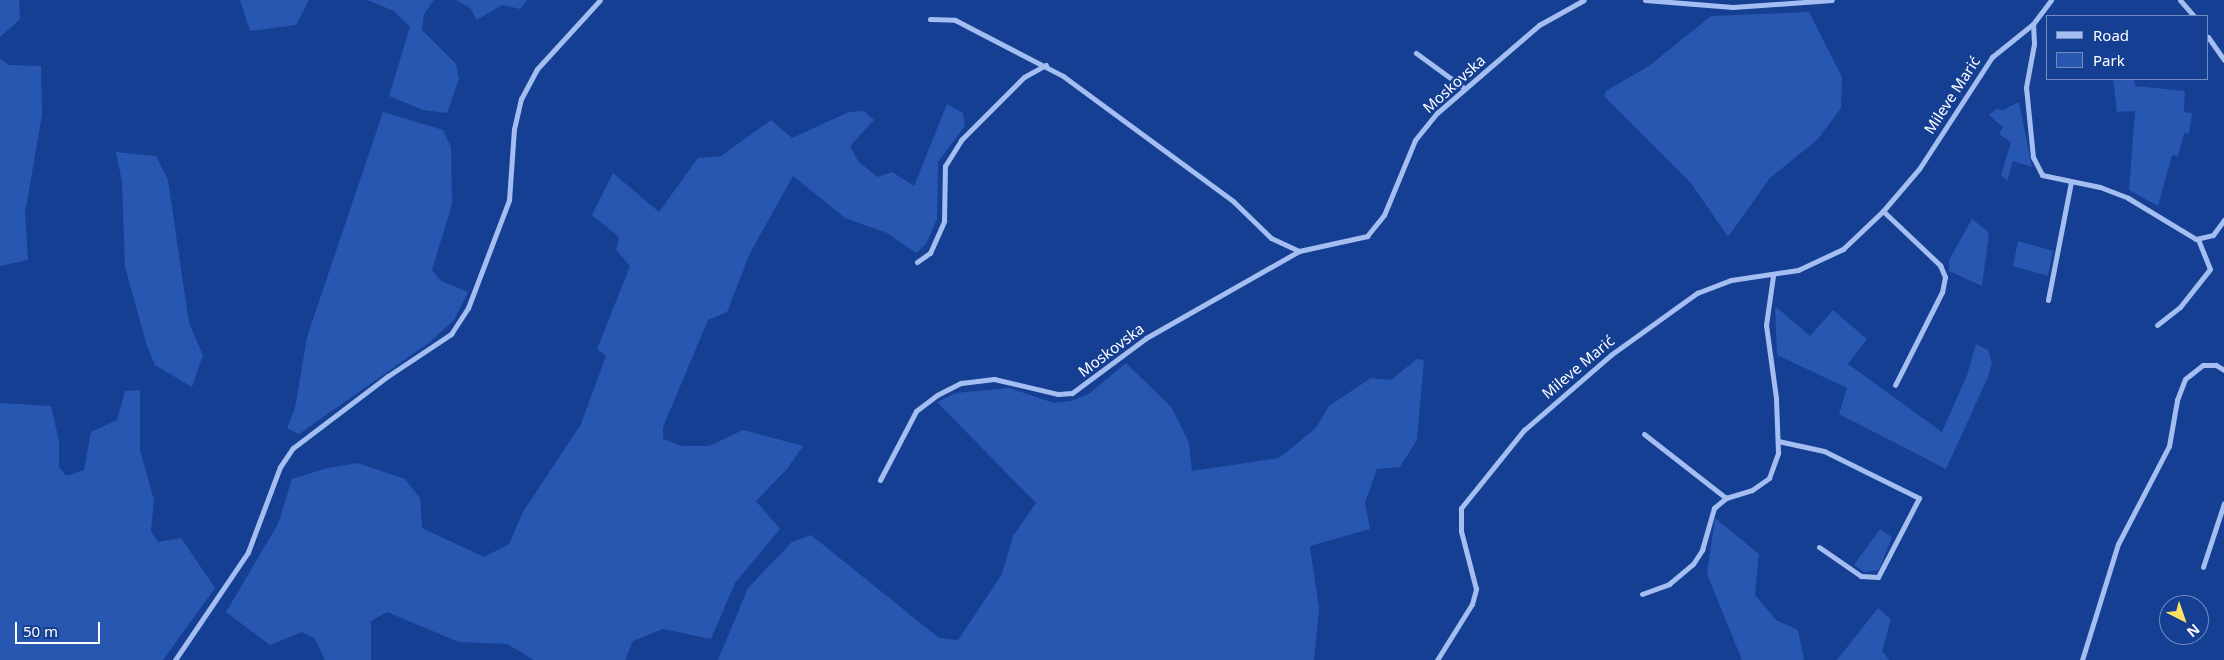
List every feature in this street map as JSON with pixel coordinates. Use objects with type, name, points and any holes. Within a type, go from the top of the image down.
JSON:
[{"type":"street","points":[[175,660],[248,552],[280,467],[293,448],[388,376],[451,334],[468,308],[508,200],[514,129],[521,99],[537,69],[600,0]]},
{"type":"street","name":"Moskovska","points":[[880,480],[916,411],[937,394],[961,383],[994,379],[1058,394],[1072,393],[1146,338],[1299,251],[1348,243],[1373,231],[1384,215],[1415,140],[1464,88],[1546,20],[1584,0]]},
{"type":"street","points":[[1645,0],[1780,6],[1832,0]]},
{"type":"street","name":"Mileve Marić","points":[[1437,660],[1472,604],[1476,590],[1461,531],[1464,503],[1524,430],[1612,354],[1698,293],[1731,280],[1773,276],[1822,262],[1843,248],[1883,211],[1920,169],[1992,57],[2033,24],[2051,0]]},
{"type":"street","points":[[2180,0],[2193,15]]},
{"type":"street","points":[[930,19],[955,20],[1046,65],[1188,167],[1271,238],[1299,251]]},
{"type":"street","points":[[2033,24],[2034,44],[2026,87],[2034,164],[2042,175],[2100,187],[2128,198],[2198,239],[2210,269],[2180,307],[2157,325]]},
{"type":"street","points":[[2209,38],[2224,60]]},
{"type":"street","points":[[1416,54],[1464,88]]},
{"type":"street","points":[[918,262],[930,253],[944,221],[945,166],[961,140],[1024,77],[1046,65]]},
{"type":"street","points":[[2048,300],[2071,182]]},
{"type":"street","points":[[1883,211],[1940,265],[1945,277],[1942,292],[1896,385]]},
{"type":"street","points":[[2198,239],[2212,235],[2224,220]]},
{"type":"street","points":[[1642,594],[1669,584],[1693,564],[1702,550],[1714,508],[1726,498],[1752,490],[1769,478],[1775,466],[1778,441],[1766,325],[1773,276]]},
{"type":"street","points":[[2082,660],[2118,544],[2169,446],[2177,400],[2185,379],[2203,366],[2216,365],[2224,370]]},
{"type":"street","points":[[1644,434],[1726,498]]},
{"type":"street","points":[[1778,441],[1837,456],[1919,498],[1878,577],[1861,576],[1819,547]]},
{"type":"street","points":[[2203,567],[2224,504]]},
{"type":"green space","points":[[0,0],[19,0],[20,19],[0,37]]},
{"type":"green space","points":[[240,0],[309,0],[296,25],[250,31]]},
{"type":"green space","points":[[367,0],[434,0],[424,14],[422,30],[456,64],[459,79],[447,113],[423,110],[389,96],[410,27],[394,11]]},
{"type":"green space","points":[[456,0],[527,0],[520,9],[502,5],[477,20],[470,8]]},
{"type":"green space","points":[[1809,12],[1842,77],[1841,108],[1818,139],[1770,178],[1728,237],[1691,183],[1604,96],[1606,91],[1649,66],[1711,16]]},
{"type":"green space","points":[[0,59],[9,65],[41,66],[42,115],[25,213],[28,260],[0,266]]},
{"type":"green space","points":[[2113,80],[2134,80],[2135,86],[2185,91],[2184,112],[2192,113],[2189,134],[2184,133],[2178,156],[2172,155],[2158,206],[2129,190],[2135,111],[2117,112]]},
{"type":"green space","points":[[2019,102],[2032,167],[2013,161],[2007,181],[2001,175],[2011,142],[1999,134],[2003,127],[1989,115],[1996,109],[2003,110]]},
{"type":"green space","points":[[947,104],[963,113],[965,126],[938,162],[937,219],[926,244],[916,253],[887,233],[845,218],[793,176],[750,253],[727,312],[708,320],[663,427],[663,439],[682,446],[709,446],[743,430],[803,446],[787,469],[756,501],[780,529],[735,583],[711,639],[663,629],[633,641],[625,660],[534,660],[507,644],[459,642],[387,612],[371,621],[371,660],[325,660],[315,639],[302,632],[270,645],[226,612],[278,524],[292,479],[327,468],[358,463],[405,479],[420,498],[422,528],[484,557],[509,544],[523,512],[581,424],[606,356],[597,349],[630,266],[616,250],[619,237],[592,215],[613,173],[659,212],[698,158],[721,156],[771,120],[792,138],[849,112],[864,111],[874,120],[850,146],[858,161],[877,177],[892,172],[914,186]]},
{"type":"green space","points":[[383,112],[443,130],[451,147],[452,204],[432,270],[441,281],[468,292],[454,320],[430,342],[299,434],[287,428],[295,408],[307,337]]},
{"type":"green space","points":[[116,152],[156,156],[168,180],[189,323],[203,355],[192,387],[155,365],[147,346],[125,267],[122,182]]},
{"type":"green space","points":[[1972,219],[1989,233],[1982,286],[1949,271],[1949,260]]},
{"type":"green space","points":[[2018,241],[2053,251],[2048,276],[2013,266]]},
{"type":"green space","points":[[1775,306],[1810,336],[1833,310],[1867,339],[1848,364],[1942,432],[1967,375],[1976,344],[1988,350],[1992,363],[1988,377],[1946,469],[1839,414],[1847,388],[1777,355]]},
{"type":"green space","points":[[1417,359],[1424,360],[1417,440],[1400,467],[1377,469],[1365,503],[1370,529],[1310,546],[1319,609],[1314,660],[718,660],[748,588],[792,542],[811,535],[939,638],[958,640],[1002,574],[1013,536],[1036,503],[937,402],[956,393],[1009,388],[1054,403],[1072,401],[1090,393],[1126,363],[1172,408],[1189,443],[1192,471],[1279,458],[1316,428],[1329,406],[1371,378],[1391,380]]},
{"type":"green space","points":[[140,390],[140,450],[154,500],[151,531],[158,542],[181,538],[215,588],[163,660],[0,660],[0,403],[51,406],[59,441],[59,467],[66,476],[84,470],[91,432],[117,420],[125,391]]},
{"type":"green space","points":[[1715,518],[1759,554],[1755,595],[1776,620],[1798,630],[1804,660],[1742,660],[1707,574]]},
{"type":"green space","points":[[1880,529],[1892,537],[1879,570],[1864,572],[1854,565]]},
{"type":"green space","points":[[1878,608],[1891,619],[1882,651],[1889,660],[1837,660]]}]
